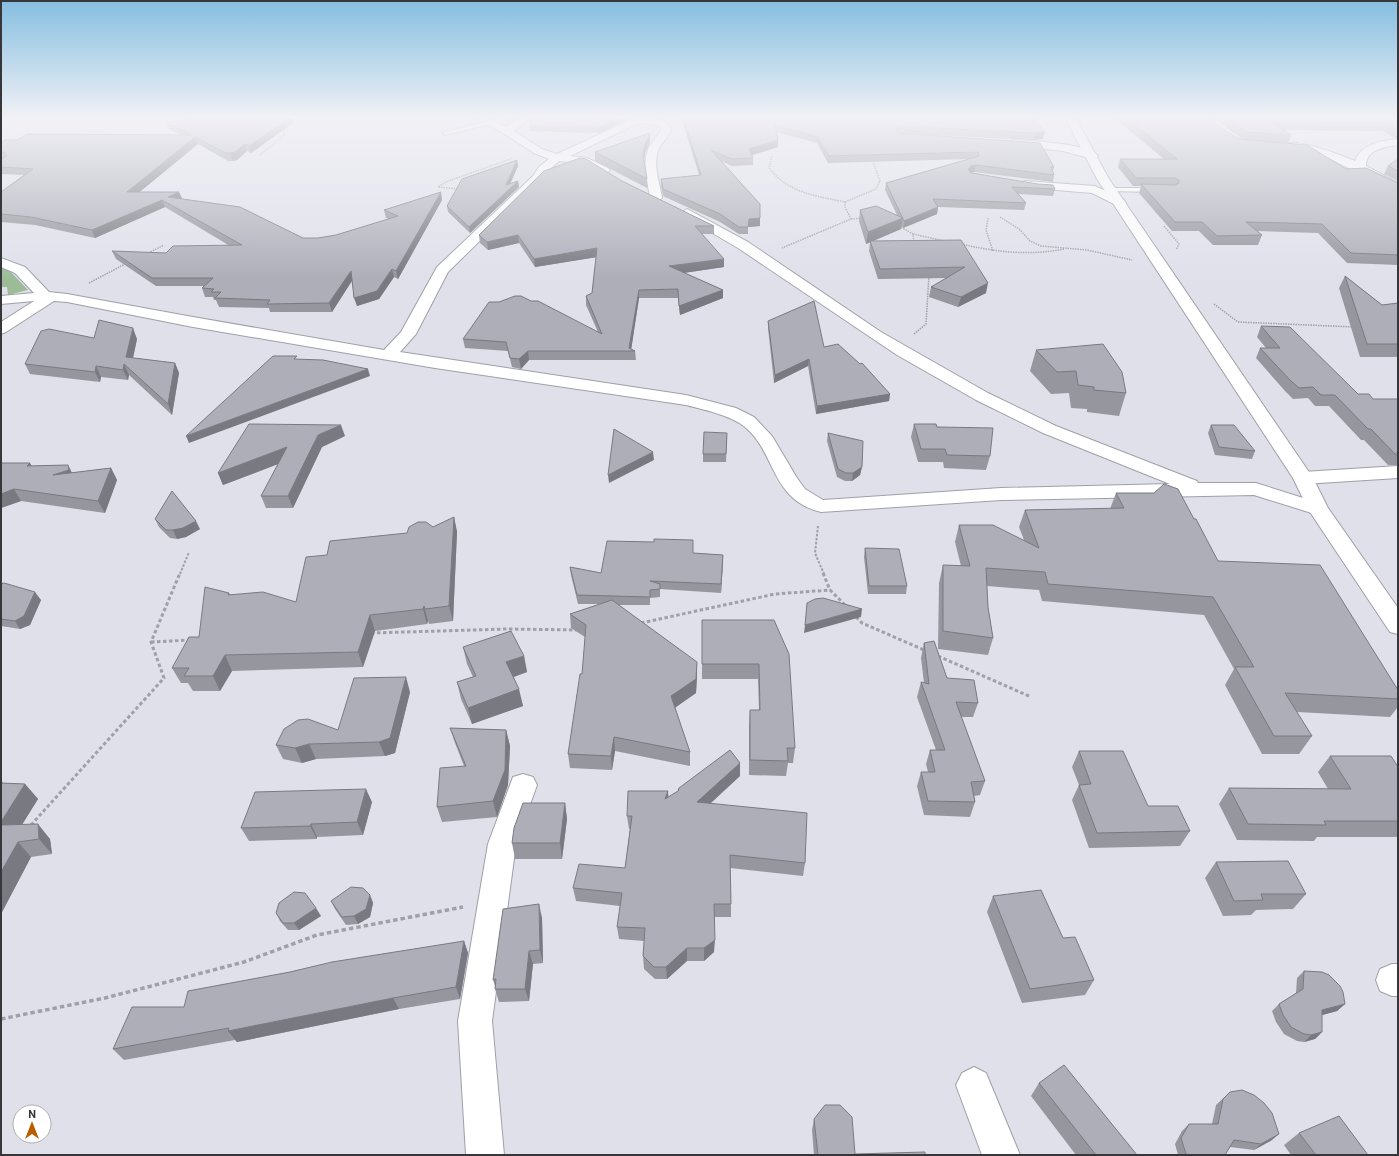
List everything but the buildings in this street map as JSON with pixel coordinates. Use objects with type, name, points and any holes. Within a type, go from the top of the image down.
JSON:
[{"type":"street","points":[[388,355],[408,334],[442,270],[538,178],[542,171]]},
{"type":"street","points":[[604,171],[615,178]]},
{"type":"street","points":[[651,171],[655,185],[667,203]]},
{"type":"street","points":[[1099,171],[1103,179],[1168,261],[1303,478],[1318,509],[1398,626]]},
{"type":"street","points":[[1364,171],[1398,188]]},
{"type":"street","points":[[1015,183],[1095,190],[1116,196]]},
{"type":"street","points":[[638,190],[714,226],[903,351],[982,396],[1031,421],[1198,489]]},
{"type":"street","points":[[1,262],[20,270],[47,297]]},
{"type":"street","points":[[1,300],[47,297],[67,298],[192,322],[388,355],[679,398],[730,412],[748,421],[766,440],[788,480],[798,493],[807,500],[821,506],[1002,494],[1198,489],[1256,490],[1318,509]]},
{"type":"street","points":[[1,329],[47,297]]},
{"type":"street","points":[[1303,478],[1398,472]]},
{"type":"street","points":[[485,1155],[475,1021],[502,844],[523,785]]},
{"type":"street","points":[[974,1085],[1001,1155]]},
{"type":"lane","points":[[1116,196],[1165,190]]},
{"type":"path","points":[[464,189],[438,187],[446,182],[480,171]]},
{"type":"path","points":[[771,171],[774,176],[795,190],[845,202],[876,189],[880,182],[876,171]]},
{"type":"path","points":[[845,202],[845,207],[851,219]]},
{"type":"path","points":[[1000,217],[1019,229],[1030,241],[1042,246],[1087,250],[1168,261],[1179,244],[1164,226]]},
{"type":"path","points":[[761,256],[851,219],[864,218]]},
{"type":"path","points":[[988,218],[986,230],[993,251]]},
{"type":"path","points":[[897,224],[913,234],[949,242]]},
{"type":"path","points":[[913,234],[915,248]]},
{"type":"path","points":[[957,244],[993,251],[1022,254],[1046,253],[1066,248]]},
{"type":"path","points":[[143,256],[164,245]]},
{"type":"path","points":[[67,298],[93,280],[129,262]]},
{"type":"path","points":[[903,351],[911,337],[926,324],[929,274]]},
{"type":"path","points":[[1208,300],[1238,322],[1356,327]]},
{"type":"path","points":[[821,506],[815,553],[830,590],[862,623],[925,651]]},
{"type":"path","points":[[26,830],[164,678],[151,642],[189,552]]},
{"type":"path","points":[[637,624],[775,594],[830,590]]},
{"type":"path","points":[[365,633],[507,629],[582,630]]},
{"type":"path","points":[[151,642],[198,639]]},
{"type":"path","points":[[932,654],[1031,697]]},
{"type":"path","points":[[1,1019],[105,998],[244,962],[317,935],[493,901]]},
{"type":"green space","points":[[1,267],[8,269],[28,290],[8,295],[7,287],[1,287]]}]
